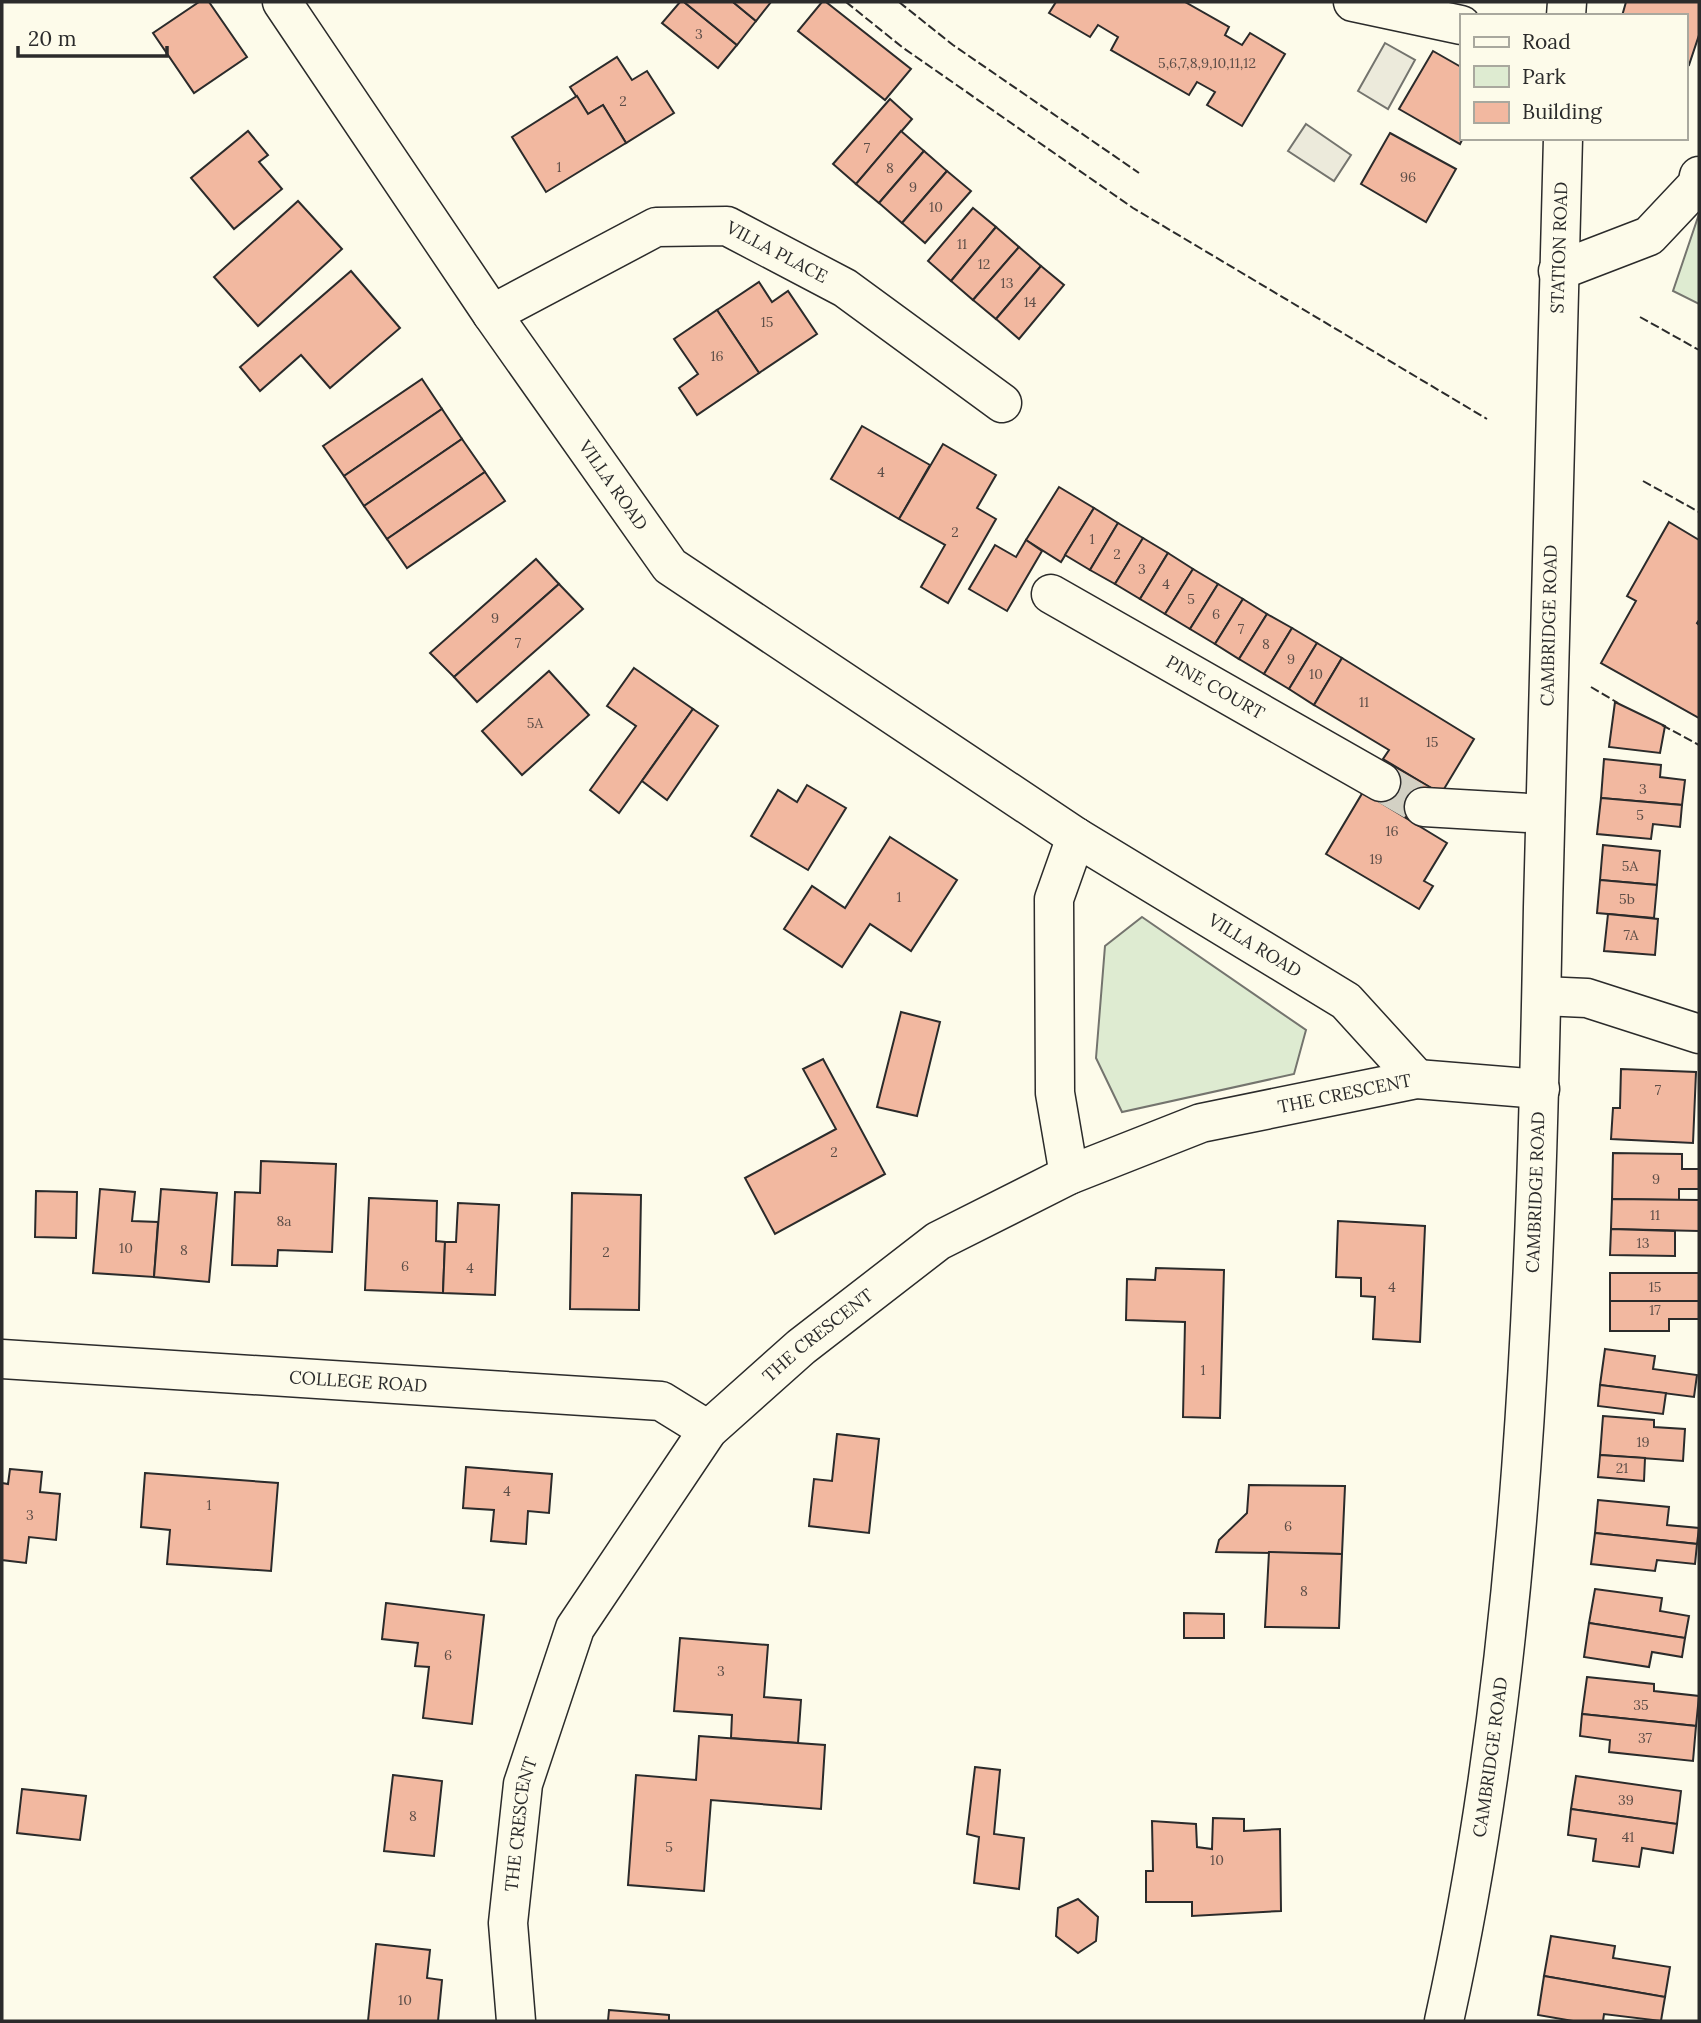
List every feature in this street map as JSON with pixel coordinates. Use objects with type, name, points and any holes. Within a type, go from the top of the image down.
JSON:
[{"type":"street","name":"VILLA ROAD","points":[[282,2],[492,314],[670,566],[1076,837],[1346,1001],[1417,1079]]},
{"type":"street","points":[[1353,2],[1460,25]]},
{"type":"street","name":"STATION ROAD","points":[[1555,359],[1563,140]]},
{"type":"street","points":[[1558,271],[1630,246],[1649,236],[1697,185],[1699,176]]},
{"type":"street","name":"VILLA PLACE","points":[[492,314],[656,227],[727,226],[845,288],[1002,402]]},
{"type":"street","name":"CAMBRIDGE ROAD","points":[[1444,2021],[1468,1915],[1495,1737],[1506,1638],[1530,1337],[1540,1089],[1555,359]]},
{"type":"street","name":"PINE COURT","points":[[1051,594],[1381,782]]},
{"type":"street","points":[[1424,807],[1545,814]]},
{"type":"street","points":[[1069,1175],[1055,1093],[1054,899],[1076,837]]},
{"type":"street","points":[[1542,996],[1587,998],[1699,1034]]},
{"type":"street","name":"THE CRESCENT","points":[[516,2021],[508,1923],[523,1784],[527,1771],[575,1628],[708,1430],[801,1347],[938,1241],[1069,1175],[1200,1123],[1417,1079],[1540,1089]]},
{"type":"street","name":"COLLEGE ROAD","points":[[2,1359],[661,1401],[708,1430]]},
{"type":"green space","points":[[1699,214],[1699,304],[1673,291]]},
{"type":"green space","points":[[1142,917],[1306,1030],[1294,1074],[1122,1112],[1096,1058],[1105,946]]},
{"type":"shaded area","points":[[1385,43],[1415,60],[1388,109],[1358,91]]},
{"type":"shaded area","points":[[1306,124],[1351,155],[1334,181],[1288,151]]},
{"type":"building","points":[[199,2],[209,2],[247,57],[194,93],[153,33]]},
{"type":"building","points":[[680,2],[684,2],[737,45],[718,68],[662,23]]},
{"type":"building","points":[[684,2],[733,2],[756,21],[737,45]]},
{"type":"building","points":[[733,2],[771,2],[756,21]]},
{"type":"building","points":[[822,2],[826,2],[911,69],[885,100],[798,31]]},
{"type":"building","points":[[1056,2],[1185,2],[1229,27],[1225,35],[1242,45],[1250,33],[1285,54],[1242,126],[1207,105],[1215,92],[1197,82],[1189,95],[1111,50],[1118,37],[1098,25],[1090,37],[1049,13]]},
{"type":"building","points":[[1626,2],[1699,2],[1699,35],[1689,65],[1687,14],[1623,14]]},
{"type":"building","points":[[1433,51],[1460,66],[1460,144],[1399,109]]},
{"type":"building","points":[[617,57],[632,80],[647,71],[674,113],[626,143],[603,105],[588,114],[570,87]]},
{"type":"building","points":[[577,96],[588,114],[603,105],[626,143],[546,192],[512,137]]},
{"type":"building","points":[[890,99],[912,119],[856,184],[833,164]]},
{"type":"building","points":[[248,131],[268,155],[259,162],[282,189],[234,229],[191,178]]},
{"type":"building","points":[[901,131],[924,151],[879,203],[856,184]]},
{"type":"building","points":[[1390,133],[1456,169],[1426,222],[1361,184]]},
{"type":"building","points":[[924,151],[947,171],[902,223],[879,203]]},
{"type":"building","points":[[947,171],[971,191],[925,243],[902,223]]},
{"type":"building","points":[[298,201],[342,249],[258,326],[214,277]]},
{"type":"building","points":[[973,208],[996,227],[951,281],[928,261]]},
{"type":"building","points":[[996,227],[1019,247],[973,300],[951,281]]},
{"type":"building","points":[[1019,247],[1041,266],[996,319],[973,300]]},
{"type":"building","points":[[1041,266],[1064,285],[1019,339],[996,319]]},
{"type":"building","points":[[351,271],[400,328],[330,388],[301,355],[260,391],[240,367]]},
{"type":"building","points":[[759,282],[772,302],[788,291],[817,334],[759,373],[717,310]]},
{"type":"building","points":[[717,310],[759,373],[697,415],[679,388],[698,374],[674,339]]},
{"type":"building","points":[[422,379],[442,409],[344,476],[323,446]]},
{"type":"building","points":[[442,409],[462,439],[364,506],[344,476]]},
{"type":"building","points":[[862,426],[930,465],[899,519],[831,479]]},
{"type":"building","points":[[462,439],[485,472],[387,539],[364,506]]},
{"type":"building","points":[[943,444],[996,475],[977,508],[996,519],[948,603],[921,587],[945,545],[899,519]]},
{"type":"building","points":[[485,472],[505,501],[407,568],[387,539]]},
{"type":"building","points":[[1059,487],[1094,508],[1061,562],[1026,540]]},
{"type":"building","points":[[1094,508],[1118,523],[1090,570],[1065,555]]},
{"type":"building","points":[[1669,522],[1699,540],[1699,718],[1601,663],[1636,601],[1627,596]]},
{"type":"building","points":[[1118,523],[1143,538],[1115,584],[1090,570]]},
{"type":"building","points":[[1143,538],[1168,553],[1140,599],[1115,584]]},
{"type":"building","points":[[1026,540],[1042,551],[1007,611],[969,589],[995,545],[1016,557]]},
{"type":"building","points":[[1168,553],[1193,569],[1165,614],[1140,599]]},
{"type":"building","points":[[536,559],[559,584],[454,677],[430,653]]},
{"type":"building","points":[[1193,569],[1218,584],[1190,629],[1165,614]]},
{"type":"building","points":[[559,584],[583,609],[477,702],[454,677]]},
{"type":"building","points":[[1218,584],[1243,599],[1215,644],[1190,629]]},
{"type":"building","points":[[1243,599],[1267,614],[1239,659],[1215,644]]},
{"type":"building","points":[[1267,614],[1292,628],[1264,674],[1239,659]]},
{"type":"building","points":[[1292,628],[1317,643],[1289,689],[1264,674]]},
{"type":"building","points":[[1317,643],[1342,658],[1314,705],[1289,689]]},
{"type":"building","points":[[1342,658],[1474,739],[1441,794],[1383,759],[1389,750],[1314,705]]},
{"type":"building","points":[[634,668],[693,709],[619,813],[590,790],[636,726],[607,706]]},
{"type":"building","points":[[549,671],[589,715],[522,775],[482,731]]},
{"type":"building","points":[[1615,702],[1665,726],[1660,753],[1609,747]]},
{"type":"building","points":[[693,709],[718,726],[667,800],[642,781]]},
{"type":"building","points":[[1604,759],[1661,765],[1660,777],[1685,780],[1682,805],[1601,798]]},
{"type":"building","points":[[1392,765],[1435,790],[1415,823],[1372,797]]},
{"type":"building","points":[[807,785],[846,808],[808,870],[751,836],[778,790],[797,802]]},
{"type":"building","points":[[1363,792],[1447,843],[1424,881],[1433,886],[1419,909],[1326,854]]},
{"type":"building","points":[[1601,798],[1682,805],[1680,827],[1653,824],[1651,839],[1597,834]]},
{"type":"building","points":[[890,837],[957,880],[911,951],[870,924],[842,967],[784,929],[812,886],[845,908]]},
{"type":"building","points":[[1603,845],[1660,851],[1657,885],[1600,880]]},
{"type":"building","points":[[1600,880],[1657,885],[1654,918],[1597,913]]},
{"type":"building","points":[[1608,914],[1658,919],[1655,955],[1604,951]]},
{"type":"building","points":[[901,1012],[940,1022],[917,1116],[877,1107]]},
{"type":"building","points":[[823,1059],[885,1174],[775,1234],[745,1178],[836,1129],[803,1069]]},
{"type":"building","points":[[1621,1069],[1696,1072],[1693,1143],[1611,1139],[1613,1108],[1620,1108]]},
{"type":"building","points":[[1613,1153],[1682,1154],[1682,1169],[1699,1169],[1699,1189],[1679,1189],[1679,1200],[1612,1199]]},
{"type":"building","points":[[261,1161],[336,1164],[332,1252],[278,1250],[277,1266],[232,1265],[235,1192],[260,1193]]},
{"type":"building","points":[[100,1189],[135,1192],[132,1221],[158,1222],[154,1277],[93,1273]]},
{"type":"building","points":[[161,1189],[217,1193],[209,1282],[154,1277]]},
{"type":"building","points":[[36,1191],[77,1192],[76,1238],[35,1237]]},
{"type":"building","points":[[572,1193],[641,1195],[639,1310],[570,1309]]},
{"type":"building","points":[[369,1198],[437,1201],[436,1241],[445,1242],[443,1293],[365,1290]]},
{"type":"building","points":[[1612,1199],[1699,1200],[1699,1231],[1611,1229]]},
{"type":"building","points":[[458,1203],[499,1205],[495,1295],[443,1293],[445,1242],[456,1242]]},
{"type":"building","points":[[1338,1221],[1425,1226],[1420,1342],[1373,1339],[1375,1297],[1361,1296],[1361,1278],[1336,1277]]},
{"type":"building","points":[[1611,1229],[1675,1231],[1675,1256],[1610,1255]]},
{"type":"building","points":[[1156,1268],[1224,1270],[1220,1418],[1183,1417],[1185,1322],[1126,1320],[1127,1279],[1155,1280]]},
{"type":"building","points":[[1610,1273],[1699,1273],[1699,1301],[1610,1301]]},
{"type":"building","points":[[1610,1301],[1699,1301],[1699,1319],[1669,1319],[1669,1331],[1610,1331]]},
{"type":"building","points":[[1605,1349],[1655,1356],[1653,1369],[1697,1375],[1694,1397],[1600,1385]]},
{"type":"building","points":[[1600,1385],[1666,1393],[1663,1414],[1598,1406]]},
{"type":"building","points":[[1603,1416],[1654,1420],[1654,1427],[1685,1429],[1683,1461],[1600,1455]]},
{"type":"building","points":[[837,1434],[879,1439],[869,1533],[809,1526],[814,1479],[832,1481]]},
{"type":"building","points":[[1600,1455],[1645,1458],[1644,1481],[1598,1477]]},
{"type":"building","points":[[466,1467],[552,1474],[549,1513],[528,1511],[526,1544],[491,1541],[494,1510],[463,1508]]},
{"type":"building","points":[[10,1469],[42,1472],[40,1492],[60,1494],[56,1540],[29,1537],[26,1563],[2,1560],[2,1483],[8,1484]]},
{"type":"building","points":[[145,1473],[278,1483],[271,1571],[167,1564],[170,1530],[141,1527]]},
{"type":"building","points":[[1249,1485],[1345,1486],[1342,1554],[1216,1552],[1219,1540],[1247,1513]]},
{"type":"building","points":[[1598,1500],[1669,1507],[1667,1525],[1699,1528],[1697,1544],[1595,1533]]},
{"type":"building","points":[[1595,1533],[1697,1544],[1695,1564],[1657,1560],[1655,1571],[1591,1564]]},
{"type":"building","points":[[1269,1552],[1342,1554],[1339,1628],[1265,1627]]},
{"type":"building","points":[[1595,1589],[1662,1598],[1660,1611],[1689,1616],[1685,1638],[1589,1623]]},
{"type":"building","points":[[386,1603],[484,1615],[472,1724],[423,1718],[429,1667],[415,1666],[418,1643],[382,1639]]},
{"type":"building","points":[[1184,1613],[1224,1614],[1224,1638],[1184,1638]]},
{"type":"building","points":[[1589,1623],[1685,1638],[1682,1657],[1652,1652],[1649,1667],[1584,1657]]},
{"type":"building","points":[[680,1638],[768,1645],[764,1697],[801,1700],[798,1743],[731,1738],[732,1715],[674,1711]]},
{"type":"building","points":[[1587,1677],[1654,1684],[1654,1691],[1699,1696],[1696,1726],[1582,1714]]},
{"type":"building","points":[[1582,1714],[1696,1726],[1693,1761],[1609,1752],[1610,1740],[1580,1736]]},
{"type":"building","points":[[699,1736],[825,1745],[821,1809],[711,1800],[704,1891],[628,1885],[636,1775],[696,1780]]},
{"type":"building","points":[[975,1767],[1000,1770],[994,1834],[1024,1838],[1019,1889],[974,1883],[979,1837],[967,1834]]},
{"type":"building","points":[[393,1775],[442,1781],[434,1856],[384,1851]]},
{"type":"building","points":[[1576,1776],[1681,1791],[1677,1824],[1571,1809]]},
{"type":"building","points":[[22,1789],[86,1796],[80,1840],[17,1833]]},
{"type":"building","points":[[1571,1809],[1677,1824],[1673,1853],[1642,1848],[1639,1867],[1593,1861],[1596,1839],[1568,1835]]},
{"type":"building","points":[[1213,1818],[1244,1819],[1244,1831],[1280,1829],[1281,1911],[1192,1916],[1192,1902],[1146,1902],[1146,1871],[1153,1871],[1152,1821],[1196,1824],[1197,1847],[1212,1849]]},
{"type":"building","points":[[1078,1899],[1098,1917],[1096,1941],[1078,1953],[1056,1936],[1058,1908]]},
{"type":"building","points":[[1551,1936],[1615,1946],[1613,1958],[1670,1967],[1665,1997],[1544,1976]]},
{"type":"building","points":[[376,1944],[430,1950],[427,1978],[442,1980],[438,2021],[368,2021]]},
{"type":"building","points":[[1544,1976],[1665,1997],[1661,2021],[1604,2014],[1603,2021],[1573,2021],[1538,2015]]},
{"type":"building","points":[[609,2010],[669,2015],[669,2021],[608,2021]]},
{"type":"tunnel","points":[[1381,782],[1424,807]]},
{"type":"fence","points":[[846,2],[902,47],[1133,208],[1487,419]]},
{"type":"fence","points":[[899,2],[953,45],[1139,173]]},
{"type":"fence","points":[[1640,317],[1699,350]]},
{"type":"fence","points":[[1643,481],[1699,512]]},
{"type":"fence","points":[[1591,687],[1618,703]]},
{"type":"fence","points":[[1662,725],[1699,745]]}]
